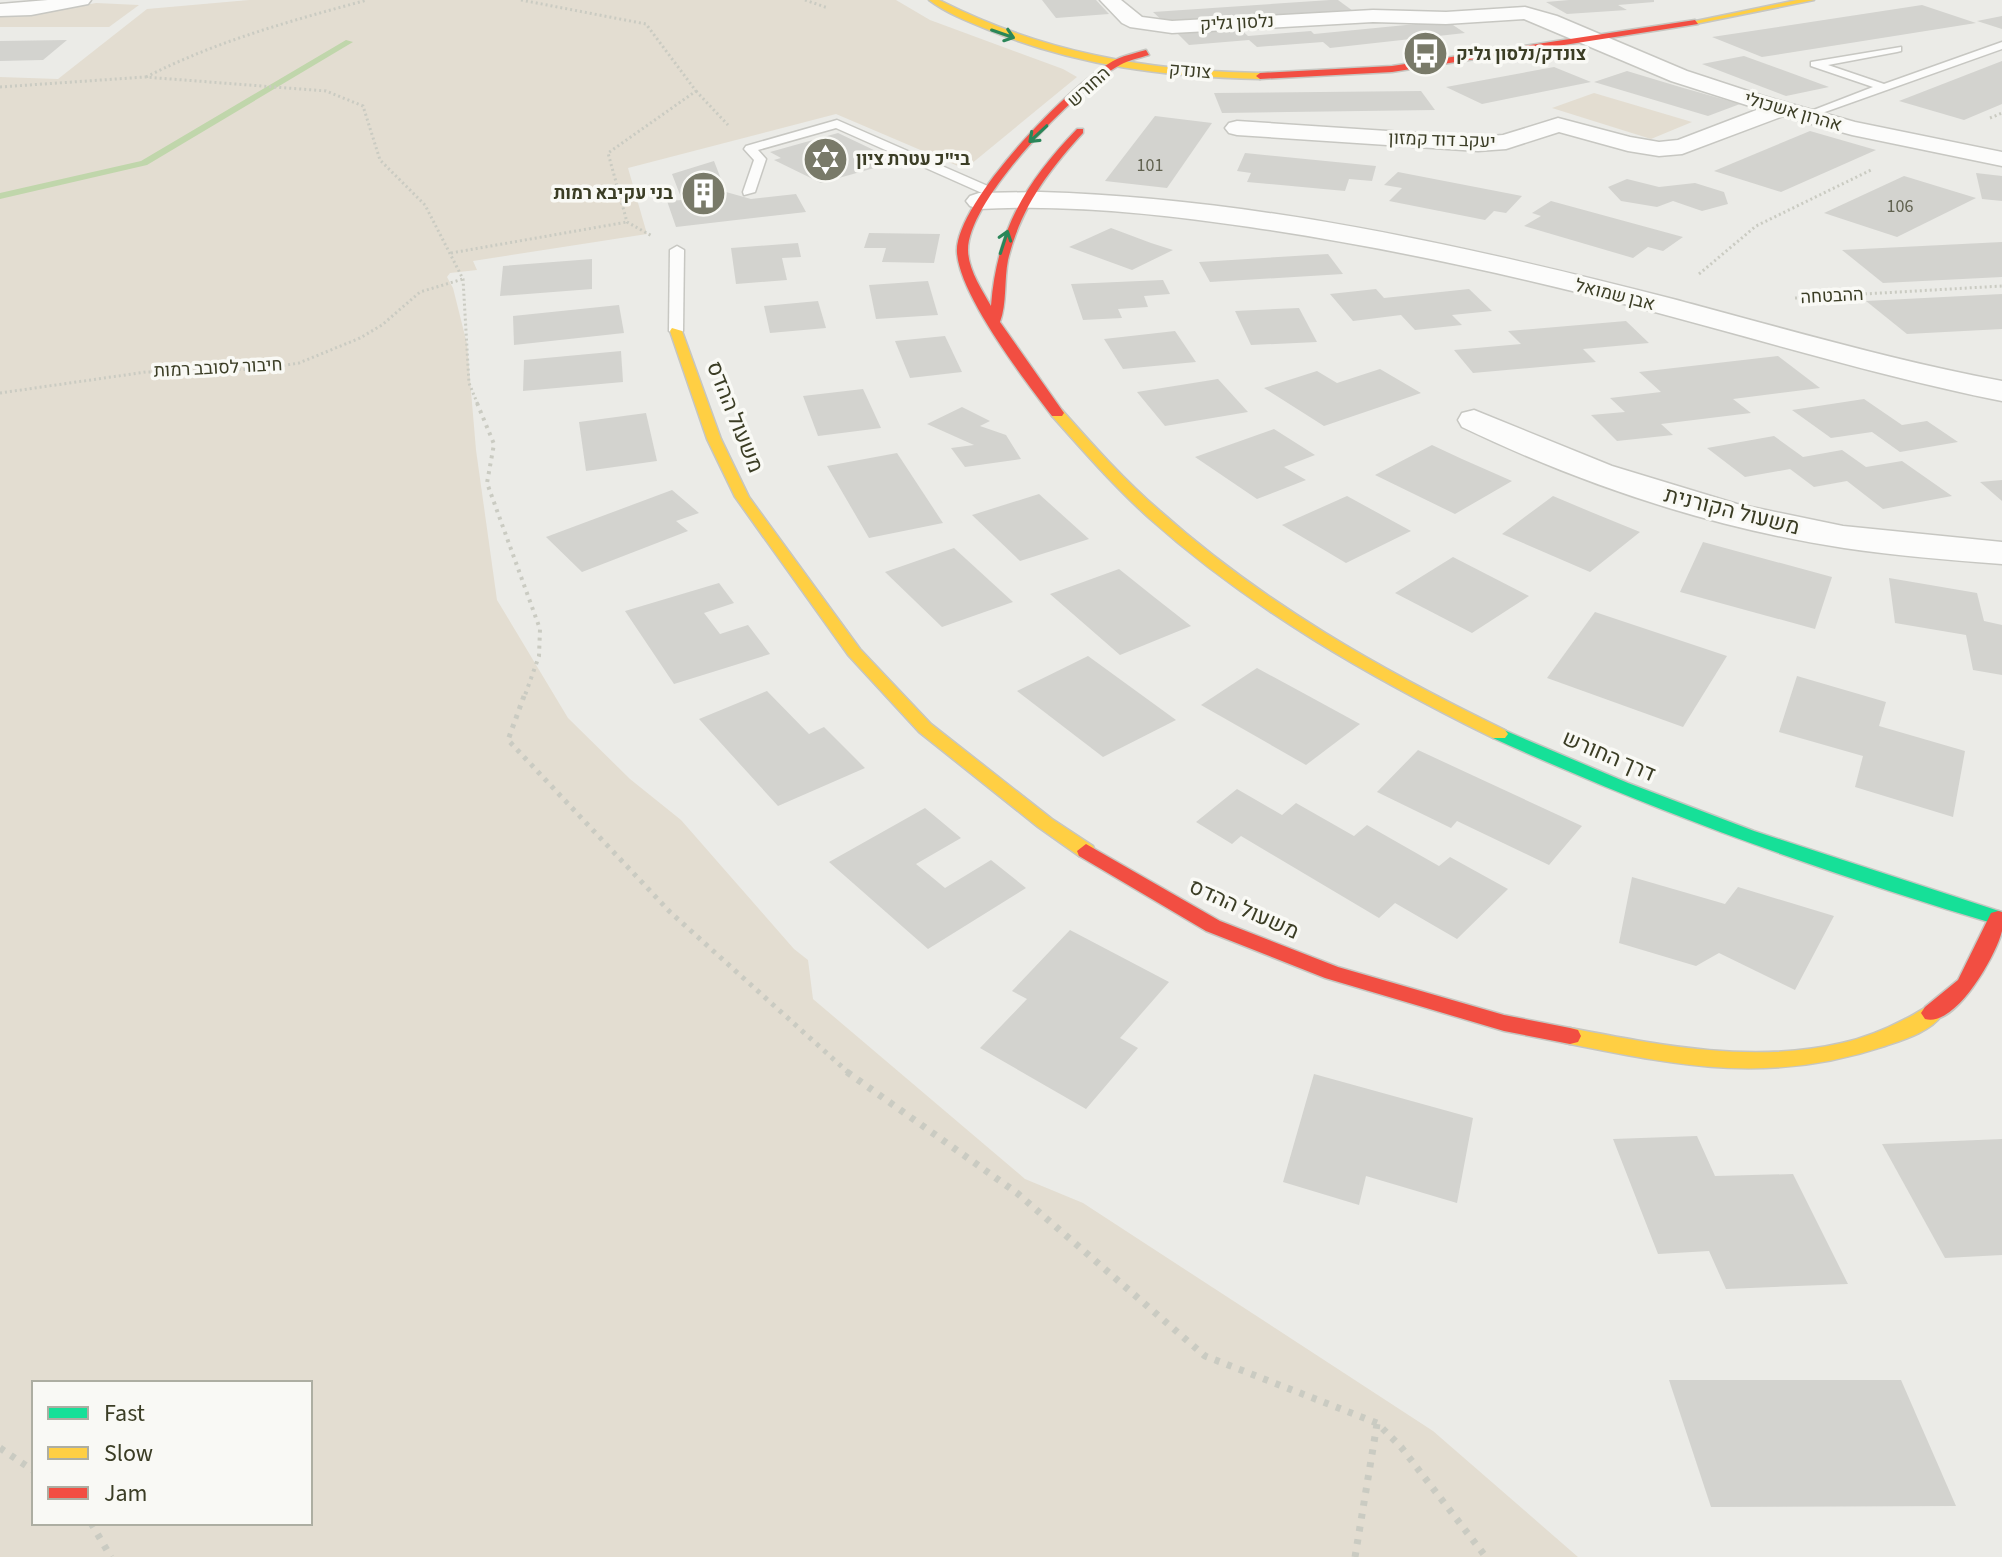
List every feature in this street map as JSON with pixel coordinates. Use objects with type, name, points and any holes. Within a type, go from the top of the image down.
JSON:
[{"type":"street","points":[[0,10],[31,9],[81,0]]},
{"type":"street","name":"צונדק","points":[[933,0],[974,24],[1009,37],[1116,63],[1146,60],[1396,62],[1457,58],[1592,39],[1810,0]]},
{"type":"street","name":"צונדק","points":[[976,0],[1007,17],[1146,60]]},
{"type":"street","name":"נלסון גליק","points":[[1373,16],[1406,4],[1469,0]]},
{"type":"street","name":"צונדק","points":[[1790,4],[1822,0]]},
{"type":"street","name":"נלסון גליק","points":[[1116,6],[1137,23],[1172,27],[1373,16],[1446,18],[1525,13],[1550,20],[1592,39]]},
{"type":"street","name":"אהרון אשכולי","points":[[1592,39],[1679,76],[1780,109],[2002,159]]},
{"type":"street","name":"החורש","points":[[1122,90],[1146,60]]},
{"type":"street","name":"החורש","points":[[1116,63],[1014,157],[983,195],[961,237],[960,251],[965,270],[1019,363],[1055,412],[1160,524],[1224,577]]},
{"type":"street","name":"יעקב דוד קמזון","points":[[1237,128],[1478,144],[1506,142],[1558,125],[1659,149],[1682,147],[1780,109]]},
{"type":"street","name":"החורש","points":[[996,319],[998,262],[1020,204],[1039,176],[1091,120]]},
{"type":"street","name":"אבן שמואל","points":[[983,195],[1020,204],[1225,216],[1402,245],[1662,306],[1894,368],[2002,391]]},
{"type":"street","name":"משעול ההדס","points":[[676,331],[714,439],[742,497],[854,652],[925,728],[1045,823],[1124,876],[1213,926],[1332,973],[1504,1023],[1672,1056],[1762,1063],[1852,1051],[1920,1023],[1966,985],[2000,918]]},
{"type":"street","name":"משעול הקורנית","points":[[1474,420],[1518,443],[1584,469],[1736,514],[1821,533],[2002,553]]},
{"type":"street","name":"דרך החורש","points":[[1224,577],[1354,663],[1516,743],[1688,815],[1830,866],[2000,918]]},
{"type":"lane","points":[[1804,116],[2002,45]]},
{"type":"lane","points":[[1883,87],[1815,64],[1897,49]]},
{"type":"lane","points":[[749,192],[760,159],[750,149],[837,124],[983,195]]},
{"type":"lane","points":[[676,331],[677,250]]},
{"type":"path","points":[[145,77],[192,54],[247,33],[367,0]]},
{"type":"path","points":[[521,0],[646,24],[696,91],[750,149]]},
{"type":"path","points":[[805,0],[828,8]]},
{"type":"path","points":[[0,87],[145,77],[326,91],[363,106],[380,160],[425,205],[463,279],[469,383],[494,444],[487,483],[540,629],[539,656],[508,740],[670,912],[863,1086],[1017,1193],[1205,1356],[1377,1423],[1401,1447],[1486,1557]]},
{"type":"path","points":[[627,222],[608,153],[696,91]]},
{"type":"path","points":[[1662,306],[1756,226],[1925,144]]},
{"type":"path","points":[[451,253],[627,222],[677,250]]},
{"type":"path","name":"חיבור לסובב רמות","points":[[0,393],[146,372],[260,369],[299,363],[371,332],[420,292],[463,279]]},
{"type":"path","name":"ההבטחה","points":[[1786,299],[2002,286]]},
{"type":"path","points":[[1355,1557],[1377,1423]]},
{"type":"path","points":[[0,1448],[32,1470]]},
{"type":"path","points":[[92,1525],[111,1557]]},
{"type":"shaded area","points":[[249,0],[896,0],[930,20],[1077,77],[965,169],[836,114],[628,168],[647,234],[473,261],[477,270],[450,273],[447,277],[453,288],[467,344],[476,450],[497,600],[568,718],[630,779],[681,820],[794,949],[808,960],[813,999],[1025,1179],[1083,1203],[1433,1431],[1578,1557],[0,1557],[0,77],[58,79],[147,9]]},
{"type":"shaded area","points":[[96,3],[139,5],[109,27],[0,27],[0,15],[46,12]]},
{"type":"shaded area","points":[[1594,93],[1692,122],[1651,139],[1552,108]]},
{"type":"building","points":[[1042,0],[1096,0],[1109,14],[1056,18]]},
{"type":"building","points":[[1338,0],[1353,11],[1166,24],[1153,12]]},
{"type":"building","points":[[1546,2],[1654,2],[1618,5],[1627,10],[1567,14]]},
{"type":"building","points":[[1922,5],[1976,23],[1762,57],[1712,37]]},
{"type":"building","points":[[2002,16],[2002,29],[1977,21]]},
{"type":"building","points":[[1447,21],[1465,33],[1330,48],[1323,42],[1257,47],[1249,40],[1189,45],[1176,32],[1239,28],[1248,36],[1311,31],[1314,34]]},
{"type":"building","points":[[67,40],[43,60],[0,61],[0,41]]},
{"type":"building","points":[[1744,56],[1829,87],[1786,96],[1702,64]]},
{"type":"building","points":[[2002,61],[2002,104],[1964,120],[1899,101]]},
{"type":"building","points":[[1554,67],[1591,82],[1482,104],[1446,87]]},
{"type":"building","points":[[1627,71],[1740,104],[1708,116],[1594,82]]},
{"type":"building","points":[[1421,91],[1435,110],[1222,113],[1214,93]]},
{"type":"building","points":[[1155,116],[1212,123],[1167,188],[1105,181]]},
{"type":"building","points":[[1810,131],[1876,150],[1781,192],[1714,171]]},
{"type":"building","name":"בי\"כ עטרת ציון","points":[[838,133],[880,153],[867,156],[885,165],[821,183],[774,160],[781,158],[770,152]]},
{"type":"building","points":[[1245,153],[1376,166],[1372,181],[1349,179],[1345,191],[1247,182],[1251,173],[1237,171]]},
{"type":"building","name":"בני עקיבא רמות","points":[[714,161],[726,192],[751,199],[796,194],[806,212],[676,227],[667,201],[682,200],[672,174]]},
{"type":"building","points":[[1398,172],[1522,196],[1506,213],[1494,211],[1485,220],[1389,201],[1402,188],[1384,185]]},
{"type":"building","points":[[1976,173],[2002,176],[2002,201],[1982,199]]},
{"type":"building","points":[[1904,176],[1976,198],[1897,237],[1824,213]]},
{"type":"building","points":[[1627,179],[1659,187],[1695,183],[1724,192],[1728,204],[1702,211],[1673,201],[1657,207],[1621,201],[1608,187]]},
{"type":"building","points":[[1551,201],[1683,237],[1663,251],[1648,247],[1633,258],[1524,226],[1541,216],[1532,213]]},
{"type":"building","points":[[1111,228],[1173,250],[1132,270],[1069,247]]},
{"type":"building","points":[[869,233],[940,234],[934,263],[882,262],[886,248],[864,248]]},
{"type":"building","points":[[2002,242],[2002,277],[1883,283],[1842,250]]},
{"type":"building","points":[[798,243],[801,257],[782,258],[787,280],[736,284],[731,248]]},
{"type":"building","points":[[1328,254],[1343,274],[1210,282],[1199,262]]},
{"type":"building","points":[[592,259],[592,289],[500,296],[503,266]]},
{"type":"building","points":[[1163,280],[1170,294],[1144,296],[1148,307],[1118,309],[1122,318],[1083,320],[1071,284]]},
{"type":"building","points":[[928,281],[938,315],[876,319],[869,285]]},
{"type":"building","points":[[1376,289],[1384,298],[1469,289],[1492,311],[1452,315],[1462,325],[1415,330],[1401,315],[1353,321],[1330,294]]},
{"type":"building","points":[[2002,294],[2002,329],[1907,334],[1866,301]]},
{"type":"building","points":[[818,301],[826,328],[770,333],[764,306]]},
{"type":"building","points":[[619,305],[624,333],[514,345],[513,316]]},
{"type":"building","points":[[1299,308],[1317,342],[1251,345],[1235,311]]},
{"type":"building","points":[[1626,321],[1649,343],[1583,349],[1596,362],[1473,373],[1454,350],[1521,344],[1508,331]]},
{"type":"building","points":[[1175,331],[1196,362],[1123,369],[1104,339]]},
{"type":"building","points":[[945,336],[962,372],[910,378],[895,341]]},
{"type":"building","points":[[621,351],[623,382],[523,391],[524,360]]},
{"type":"building","points":[[1778,356],[1820,388],[1733,399],[1751,413],[1661,424],[1673,435],[1617,441],[1591,415],[1625,412],[1610,398],[1661,392],[1639,372]]},
{"type":"building","points":[[1380,369],[1421,393],[1324,426],[1264,388],[1317,371],[1337,383]]},
{"type":"building","points":[[1218,379],[1248,412],[1165,426],[1137,392]]},
{"type":"building","points":[[863,389],[881,428],[818,436],[803,396]]},
{"type":"building","points":[[1864,399],[1902,425],[1927,421],[1958,442],[1900,452],[1872,432],[1831,438],[1792,410]]},
{"type":"building","points":[[962,407],[990,421],[980,426],[1006,435],[1021,459],[965,467],[951,448],[974,445],[927,424]]},
{"type":"building","points":[[646,413],[657,461],[586,471],[579,422]]},
{"type":"building","points":[[1274,429],[1315,455],[1284,467],[1306,480],[1257,499],[1195,457]]},
{"type":"building","points":[[1774,436],[1803,457],[1842,450],[1866,467],[1902,461],[1952,496],[1883,509],[1847,481],[1814,487],[1790,469],[1745,477],[1707,448]]},
{"type":"building","points":[[1432,445],[1512,481],[1455,514],[1375,475]]},
{"type":"building","points":[[897,453],[943,523],[869,538],[827,466]]},
{"type":"building","points":[[2002,480],[2002,501],[1980,482]]},
{"type":"building","points":[[672,490],[699,513],[676,521],[688,531],[582,572],[546,537]]},
{"type":"building","points":[[1039,494],[1089,539],[1020,561],[972,515]]},
{"type":"building","points":[[1347,496],[1411,531],[1346,563],[1282,525]]},
{"type":"building","points":[[1553,496],[1640,532],[1590,572],[1502,534]]},
{"type":"building","points":[[1703,542],[1832,577],[1815,629],[1680,592]]},
{"type":"building","points":[[954,548],[1013,602],[942,627],[885,572]]},
{"type":"building","points":[[1453,557],[1529,596],[1472,633],[1395,593]]},
{"type":"building","points":[[1119,569],[1191,626],[1120,655],[1050,594]]},
{"type":"building","points":[[1889,578],[1977,593],[1984,621],[2002,625],[2002,675],[1973,670],[1966,635],[1895,623]]},
{"type":"building","points":[[719,583],[734,603],[704,613],[720,634],[748,625],[770,654],[674,684],[625,611]]},
{"type":"building","points":[[1595,612],[1727,656],[1683,727],[1547,678]]},
{"type":"building","points":[[1088,656],[1176,720],[1103,757],[1017,691]]},
{"type":"building","points":[[1257,668],[1360,724],[1306,765],[1201,705]]},
{"type":"building","points":[[1797,676],[1886,702],[1879,726],[1965,751],[1953,817],[1855,787],[1863,756],[1779,732]]},
{"type":"building","points":[[767,691],[809,734],[824,727],[865,768],[778,806],[699,719]]},
{"type":"building","points":[[1418,750],[1582,826],[1549,865],[1457,821],[1451,828],[1377,792]]},
{"type":"building","points":[[1237,789],[1282,815],[1296,803],[1354,836],[1367,825],[1439,866],[1450,857],[1508,889],[1457,939],[1395,903],[1379,918],[1241,836],[1232,844],[1196,822]]},
{"type":"building","points":[[925,808],[961,838],[916,864],[945,888],[991,860],[1026,888],[928,949],[829,862]]},
{"type":"building","points":[[1632,877],[1725,904],[1738,887],[1834,916],[1795,990],[1719,953],[1696,966],[1619,943]]},
{"type":"building","points":[[1070,930],[1169,982],[1120,1038],[1138,1048],[1086,1109],[980,1048],[1027,999],[1012,991]]},
{"type":"building","points":[[1314,1074],[1473,1118],[1457,1203],[1366,1176],[1359,1205],[1283,1182]]},
{"type":"building","points":[[1697,1136],[1715,1176],[1793,1174],[1848,1284],[1726,1289],[1709,1251],[1658,1254],[1613,1139]]},
{"type":"building","points":[[2002,1139],[2002,1255],[1945,1258],[1882,1144]]},
{"type":"building","points":[[1669,1380],[1901,1380],[1956,1506],[1711,1507]]},
{"type":"waterway","points":[[0,196],[144,163],[349,42]]},
{"type":"traffic: fast","points":[[1499,734],[1622,788],[1747,836],[1874,880],[2002,919]]},
{"type":"traffic: slow","points":[[933,0],[1010,36],[1091,59],[1175,72],[1260,76]]},
{"type":"traffic: slow","points":[[1695,22],[1810,0]]},
{"type":"traffic: slow","points":[[676,331],[714,439],[742,497],[854,652],[925,728],[1045,823],[1086,851]]},
{"type":"traffic: slow","points":[[1057,413],[1153,513],[1260,598],[1376,671],[1499,734]]},
{"type":"traffic: slow","points":[[1570,1036],[1648,1051],[1767,1061],[1845,1051],[1902,1030],[1932,1013]]},
{"type":"traffic: jam","points":[[1260,76],[1392,69],[1695,22]]},
{"type":"traffic: jam","points":[[1057,413],[1017,358],[974,286],[962,251],[966,228],[996,178],[1042,127],[1107,69],[1120,61],[1146,53]]},
{"type":"traffic: jam","points":[[996,319],[1002,263],[1017,216],[1042,174],[1080,131]]},
{"type":"traffic: jam","points":[[1086,851],[1213,926],[1332,973],[1504,1023],[1570,1036]]},
{"type":"traffic: jam","points":[[1932,1013],[1966,985],[1998,918]]},
{"type":"place","name":"צונדק/נלסון גליק","points":[[1425,54]]},
{"type":"place","name":"בי\"כ עטרת ציון","points":[[825,159]]},
{"type":"place","name":"בני עקיבא רמות","points":[[704,193]]}]
